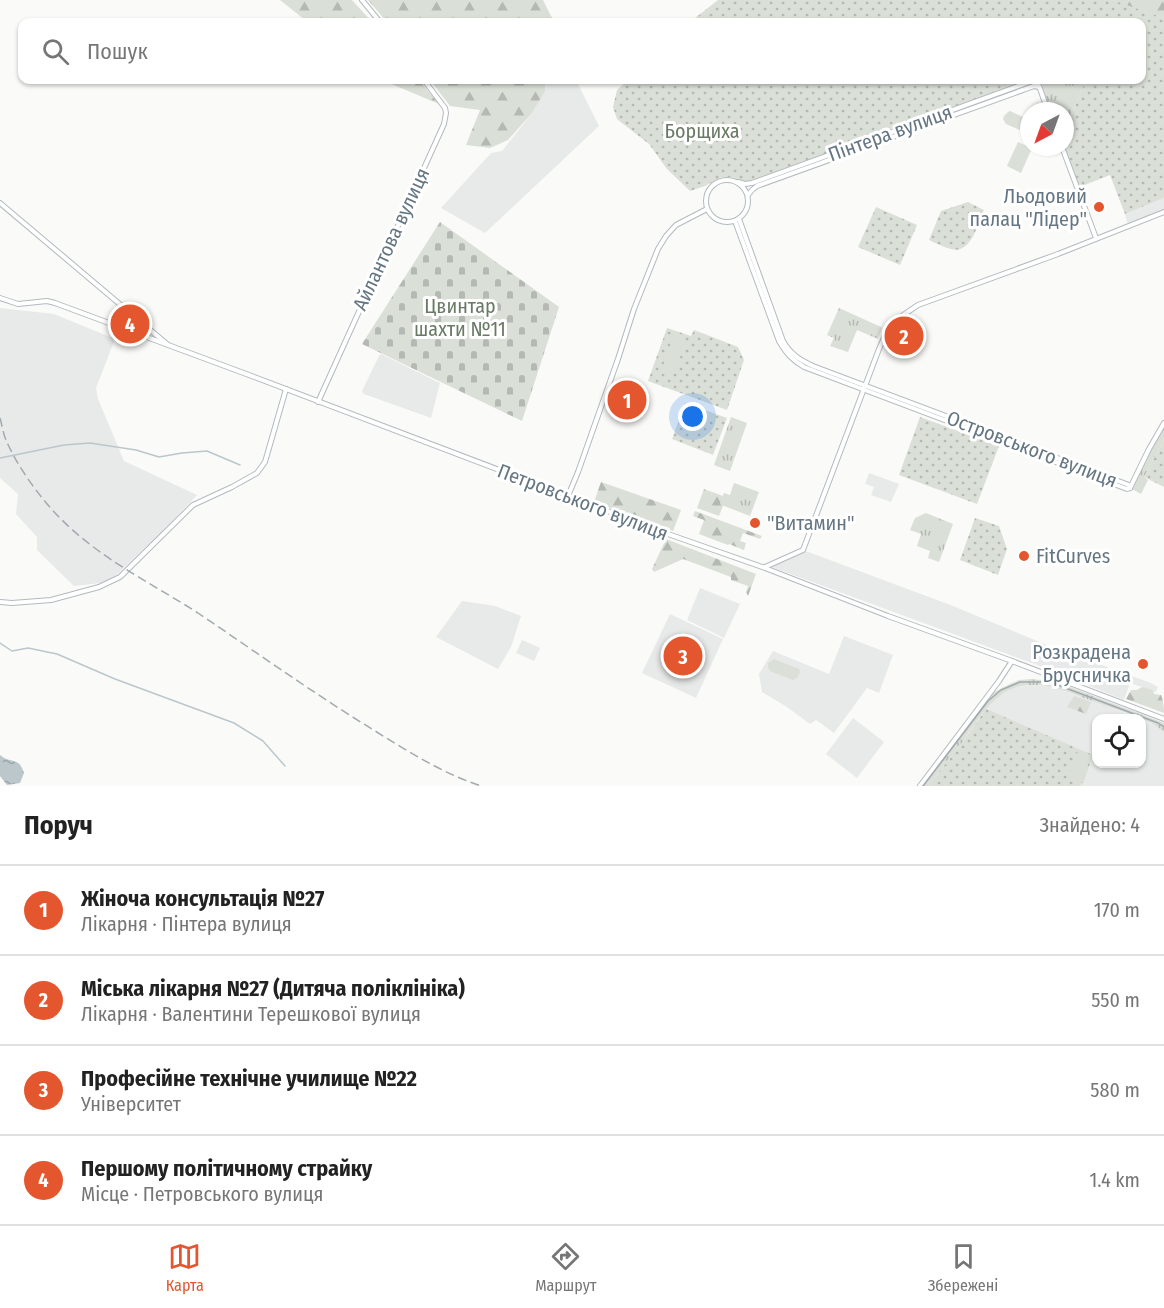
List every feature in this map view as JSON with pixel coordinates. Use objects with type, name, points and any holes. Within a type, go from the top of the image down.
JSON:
[{"type":"street","points":[[362,0],[377,18]]},
{"type":"street","name":"Айлантова вулиця","points":[[318,402],[444,124],[446,108],[427,84]]},
{"type":"street","name":"Пінтера вулиця","points":[[738,182],[752,183],[1024,84]]},
{"type":"street","name":"Пінтера вулиця","points":[[1037,84],[1039,88]]},
{"type":"street","name":"Пінтера вулиця","points":[[748,195],[757,186],[1025,89],[1034,86],[1039,88]]},
{"type":"street","points":[[1039,88],[1044,102]]},
{"type":"street","points":[[1065,156],[1096,238]]},
{"type":"street","points":[[724,179],[738,182],[748,195],[747,207],[737,220],[719,221],[707,209],[707,192],[712,185],[724,179]]},
{"type":"street","points":[[0,203],[170,346]]},
{"type":"street","points":[[568,496],[634,309],[658,249],[676,225],[707,209]]},
{"type":"street","points":[[765,568],[803,550],[888,328],[893,321],[918,306],[1164,212]]},
{"type":"street","name":"Островського вулиця","points":[[737,220],[774,320],[787,347],[797,358],[813,366],[865,388],[1129,485],[1130,488],[1164,423]]},
{"type":"street","name":"Петровського вулиця","points":[[0,298],[18,304],[50,302],[668,534],[765,568],[1164,720]]},
{"type":"street","points":[[0,602],[51,600],[114,581],[194,505],[232,488],[257,473],[264,462],[286,389]]},
{"type":"street","points":[[920,786],[1012,661]]},
{"type":"shaded area","points":[[546,84],[578,84],[599,126],[485,233],[441,208],[491,153],[502,151],[532,113]]},
{"type":"shaded area","points":[[1164,198],[1164,210],[1128,226],[1125,214]]},
{"type":"shaded area","points":[[0,308],[54,314],[115,339],[96,388],[98,399],[124,461],[197,495],[113,578],[101,583],[74,586],[37,550],[37,537],[16,514],[18,494],[0,478]]},
{"type":"shaded area","points":[[381,354],[440,383],[431,418],[364,394],[362,391]]},
{"type":"shaded area","points":[[869,473],[899,484],[891,502],[871,495],[874,487],[865,484]]},
{"type":"shaded area","points":[[803,550],[1158,687],[1156,692],[1130,683],[1124,700],[1040,666],[769,566]]},
{"type":"shaded area","points":[[700,588],[740,604],[724,638],[687,620]]},
{"type":"shaded area","points":[[462,601],[495,606],[521,616],[511,647],[498,669],[436,637]]},
{"type":"shaded area","points":[[670,614],[723,639],[696,698],[642,673]]},
{"type":"shaded area","points":[[844,636],[893,655],[879,693],[867,688],[834,733],[816,720],[810,724],[762,692],[759,674],[773,651],[829,674]]},
{"type":"shaded area","points":[[522,640],[540,648],[534,661],[516,653]]},
{"type":"shaded area","points":[[1032,685],[1054,687],[1128,714],[1092,714],[1092,768],[1146,768],[1146,722],[1159,727],[1164,732],[1164,786],[1080,786],[1084,781],[986,709],[996,698],[1012,688]]},
{"type":"shaded area","points":[[853,718],[884,742],[857,778],[826,754]]},
{"type":"green space","points":[[280,0],[352,0],[368,18],[302,18]]},
{"type":"green space","points":[[368,0],[543,0],[552,18],[384,18]]},
{"type":"green space","points":[[718,0],[1112,0],[1164,18],[1164,198],[1125,214],[1110,175],[1077,188],[1065,156],[1074,156],[1074,108],[1084,84],[1146,84],[1146,18],[695,18]]},
{"type":"green space","points":[[1112,0],[1164,0],[1164,18],[1119,3]]},
{"type":"green space","points":[[392,84],[422,84],[439,104]]},
{"type":"green space","points":[[433,84],[546,84],[545,91],[532,113],[508,140],[490,148],[466,145],[480,110],[450,106]]},
{"type":"green space","name":"Борщиха","points":[[624,84],[1017,84],[752,181],[745,182],[732,177],[721,177],[690,191],[667,169],[649,144],[617,119],[613,107],[617,90]]},
{"type":"green space","points":[[1043,84],[1084,84],[1074,108],[1074,102],[1044,102],[1039,88]]},
{"type":"green space","points":[[1008,112],[1020,116],[1020,130],[1006,124],[1003,119]]},
{"type":"green space","points":[[1018,142],[1020,143],[1020,156],[1028,156],[1021,173],[1007,166]]},
{"type":"green space","points":[[968,202],[984,210],[969,243],[958,250],[929,240],[941,211]]},
{"type":"green space","points":[[876,207],[917,225],[900,265],[858,247]]},
{"type":"green space","name":"Цвинтар шахти №11","points":[[440,222],[559,307],[522,421],[362,344]]},
{"type":"green space","points":[[839,308],[881,327],[878,339],[857,330],[848,352],[830,346],[834,338],[827,335]]},
{"type":"green space","points":[[667,328],[691,336],[694,330],[738,347],[744,360],[727,410],[648,381]]},
{"type":"green space","points":[[678,334],[684,336],[686,342],[674,373],[667,377],[662,373],[662,368],[673,338]]},
{"type":"green space","points":[[685,403],[727,418],[713,455],[672,439]]},
{"type":"green space","points":[[731,417],[747,423],[730,471],[714,465]]},
{"type":"green space","points":[[920,417],[999,446],[977,504],[899,475]]},
{"type":"green space","points":[[1164,423],[1164,440],[1144,477],[1148,480],[1141,494],[1130,488]]},
{"type":"green space","points":[[1164,440],[1164,487],[1144,477]]},
{"type":"green space","points":[[601,482],[681,510],[673,531],[594,502]]},
{"type":"green space","points":[[734,483],[759,492],[750,516],[719,504],[724,493],[730,495]]},
{"type":"green space","points":[[704,489],[723,496],[720,504],[723,506],[719,516],[697,508]]},
{"type":"green space","points":[[695,511],[762,536],[760,539],[743,533],[740,541],[746,543],[744,550],[728,545],[699,534],[704,520],[693,516]]},
{"type":"green space","points":[[926,513],[953,524],[939,562],[928,558],[930,551],[917,546],[921,534],[910,530],[915,518]]},
{"type":"green space","points":[[975,518],[999,526],[1007,549],[998,575],[960,560]]},
{"type":"green space","points":[[666,539],[756,574],[748,596],[746,592],[748,586],[683,559],[654,572],[652,569]]},
{"type":"green space","points":[[774,659],[799,669],[798,677],[793,680],[770,671],[768,663]]},
{"type":"green space","points":[[1019,680],[1057,682],[1141,714],[1128,714],[1049,686],[1019,687],[998,697],[989,706],[928,786],[920,786],[988,695]]},
{"type":"green space","points":[[1142,687],[1161,695],[1164,713],[1126,699],[1131,690]]},
{"type":"green space","points":[[1074,696],[1091,702],[1086,714],[1067,707]]},
{"type":"green space","points":[[986,709],[1092,755],[1092,758],[1080,786],[928,786]]},
{"type":"green space","points":[[1146,716],[1164,723],[1164,732],[1146,721]]},
{"type":"green space","points":[[1077,752],[1090,758],[1080,783],[1067,778]]},
{"type":"water","points":[[0,755],[17,762],[22,767],[24,773],[20,783],[7,785],[0,776]]},
{"type":"waterway","points":[[0,458],[64,445],[90,443],[136,450],[159,457],[207,451],[240,465]]},
{"type":"waterway","points":[[0,643],[12,651],[28,648],[57,654],[115,679],[234,723],[263,741],[285,766]]},
{"type":"tram line","points":[[923,786],[988,701],[1001,690],[1020,682],[1055,684],[1164,727]]},
{"type":"railway","points":[[0,418],[11,450],[30,481],[60,518],[91,546],[198,613],[306,687],[385,737],[439,768],[481,786]]},
{"type":"place","name":"Льодовий палац \"Лідер\"","points":[[1099,207]]},
{"type":"place","name":"Першому політичному страйку","points":[[130,324]]},
{"type":"place","name":"Міська лікарня №27 (Дитяча поліклініка)","points":[[904,336]]},
{"type":"place","name":"Жіноча консультація №27","points":[[627,400]]},
{"type":"place","name":"\"Витамин\"","points":[[755,523]]},
{"type":"place","name":"FitCurves","points":[[1024,556]]},
{"type":"place","name":"Професійне технічне училище №22","points":[[683,656]]},
{"type":"place","name":"Розкрадена Брусничка","points":[[1143,664]]}]
